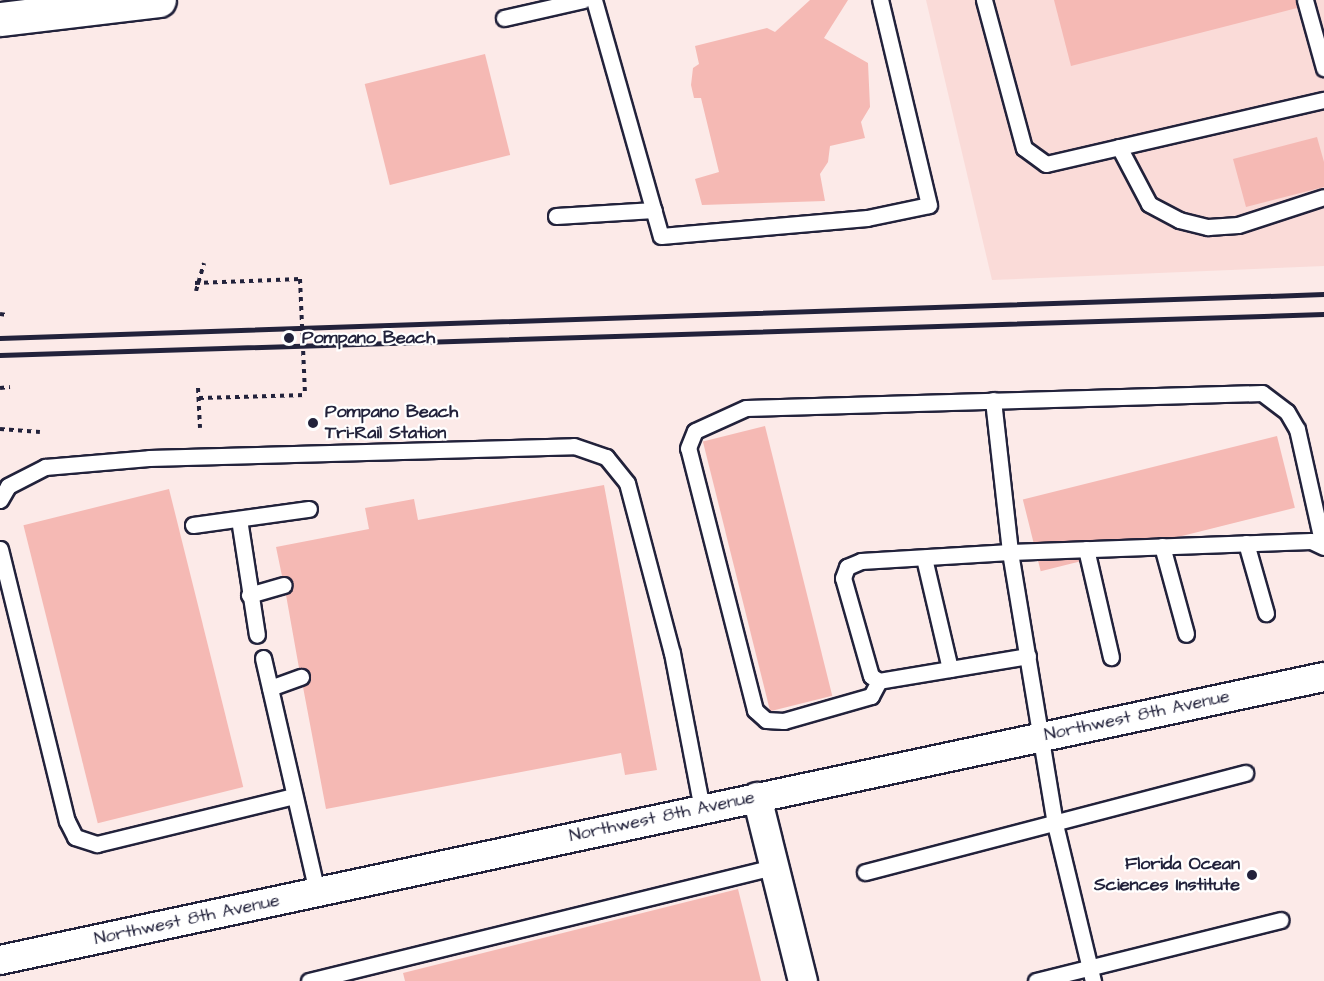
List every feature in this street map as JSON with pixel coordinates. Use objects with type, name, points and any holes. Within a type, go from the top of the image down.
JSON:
[{"type":"street","points":[[0,19],[159,0]]},
{"type":"street","name":"Northwest 8th Avenue","points":[[0,960],[1324,677]]},
{"type":"street","points":[[756,797],[803,981]]},
{"type":"lane","points":[[504,18],[583,0]]},
{"type":"lane","points":[[594,0],[661,236],[867,218],[928,205],[880,0]]},
{"type":"lane","points":[[984,0],[1024,148],[1046,164],[1324,100]]},
{"type":"lane","points":[[1305,0],[1324,68]]},
{"type":"lane","points":[[1119,147],[1149,204],[1179,220],[1208,227],[1238,225],[1324,197]]},
{"type":"lane","points":[[556,216],[654,210]]},
{"type":"lane","points":[[879,681],[871,696],[784,721],[766,720],[755,710],[688,448],[695,430],[746,408],[1262,393],[1287,412],[1297,429],[1323,546]]},
{"type":"lane","points":[[993,400],[1010,552],[1055,824],[1091,974]]},
{"type":"lane","points":[[0,500],[8,486],[45,467],[149,458],[574,446],[606,457],[627,483],[672,653],[702,809]]},
{"type":"lane","points":[[193,525],[309,509]]},
{"type":"lane","points":[[239,519],[257,635]]},
{"type":"lane","points":[[1028,656],[879,681],[871,676],[843,578],[847,567],[861,561],[1010,552],[1311,541],[1323,546]]},
{"type":"lane","points":[[1246,543],[1266,613]]},
{"type":"lane","points":[[1162,546],[1186,634]]},
{"type":"lane","points":[[0,549],[7,617],[67,821],[75,837],[97,844],[294,796]]},
{"type":"lane","points":[[1086,549],[1111,657]]},
{"type":"lane","points":[[924,558],[950,669]]},
{"type":"lane","points":[[249,595],[284,585]]},
{"type":"lane","points":[[263,658],[317,892]]},
{"type":"lane","points":[[270,688],[301,677]]},
{"type":"lane","points":[[865,872],[1245,773]]},
{"type":"lane","points":[[309,981],[774,867]]},
{"type":"lane","points":[[1036,981],[1091,974],[1280,920]]},
{"type":"path","points":[[196,291],[195,283],[204,262]]},
{"type":"path","points":[[195,283],[300,279],[305,395],[199,398]]},
{"type":"path","points":[[0,314],[7,315]]},
{"type":"path","points":[[0,388],[10,387]]},
{"type":"path","points":[[198,388],[200,428]]},
{"type":"path","points":[[0,429],[40,432]]},
{"type":"shaded area","points":[[926,0],[1324,0],[1324,266],[992,280]]},
{"type":"building","points":[[810,0],[848,0],[824,38],[868,63],[870,107],[861,122],[865,138],[830,146],[828,162],[820,174],[825,201],[702,205],[695,179],[719,172],[701,98],[694,98],[691,85],[693,68],[699,64],[695,46],[767,28],[775,32]]},
{"type":"building","points":[[1054,0],[1296,0],[1297,8],[1071,66]]},
{"type":"building","points":[[485,54],[510,155],[390,185],[365,84]]},
{"type":"building","points":[[1317,137],[1324,162],[1324,187],[1246,207],[1233,159]]},
{"type":"building","points":[[765,426],[832,696],[770,711],[703,441]]},
{"type":"building","points":[[1277,436],[1295,508],[1041,571],[1023,499]]},
{"type":"building","points":[[604,485],[657,770],[625,775],[621,753],[326,809],[303,687],[309,683],[310,674],[299,668],[286,595],[293,583],[282,576],[276,547],[369,529],[365,508],[414,499],[418,520]]},
{"type":"building","points":[[169,489],[243,787],[98,823],[23,525]]},
{"type":"building","points":[[738,889],[761,981],[405,981],[403,973]]},
{"type":"railway","points":[[0,338],[1324,294]]},
{"type":"railway","points":[[0,355],[1324,314]]},
{"type":"place","name":"Pompano Beach","points":[[289,338]]},
{"type":"place","name":"Pompano Beach Tri-Rail Station","points":[[313,423]]},
{"type":"place","name":"Florida Ocean Sciences Institute","points":[[1252,875]]}]
